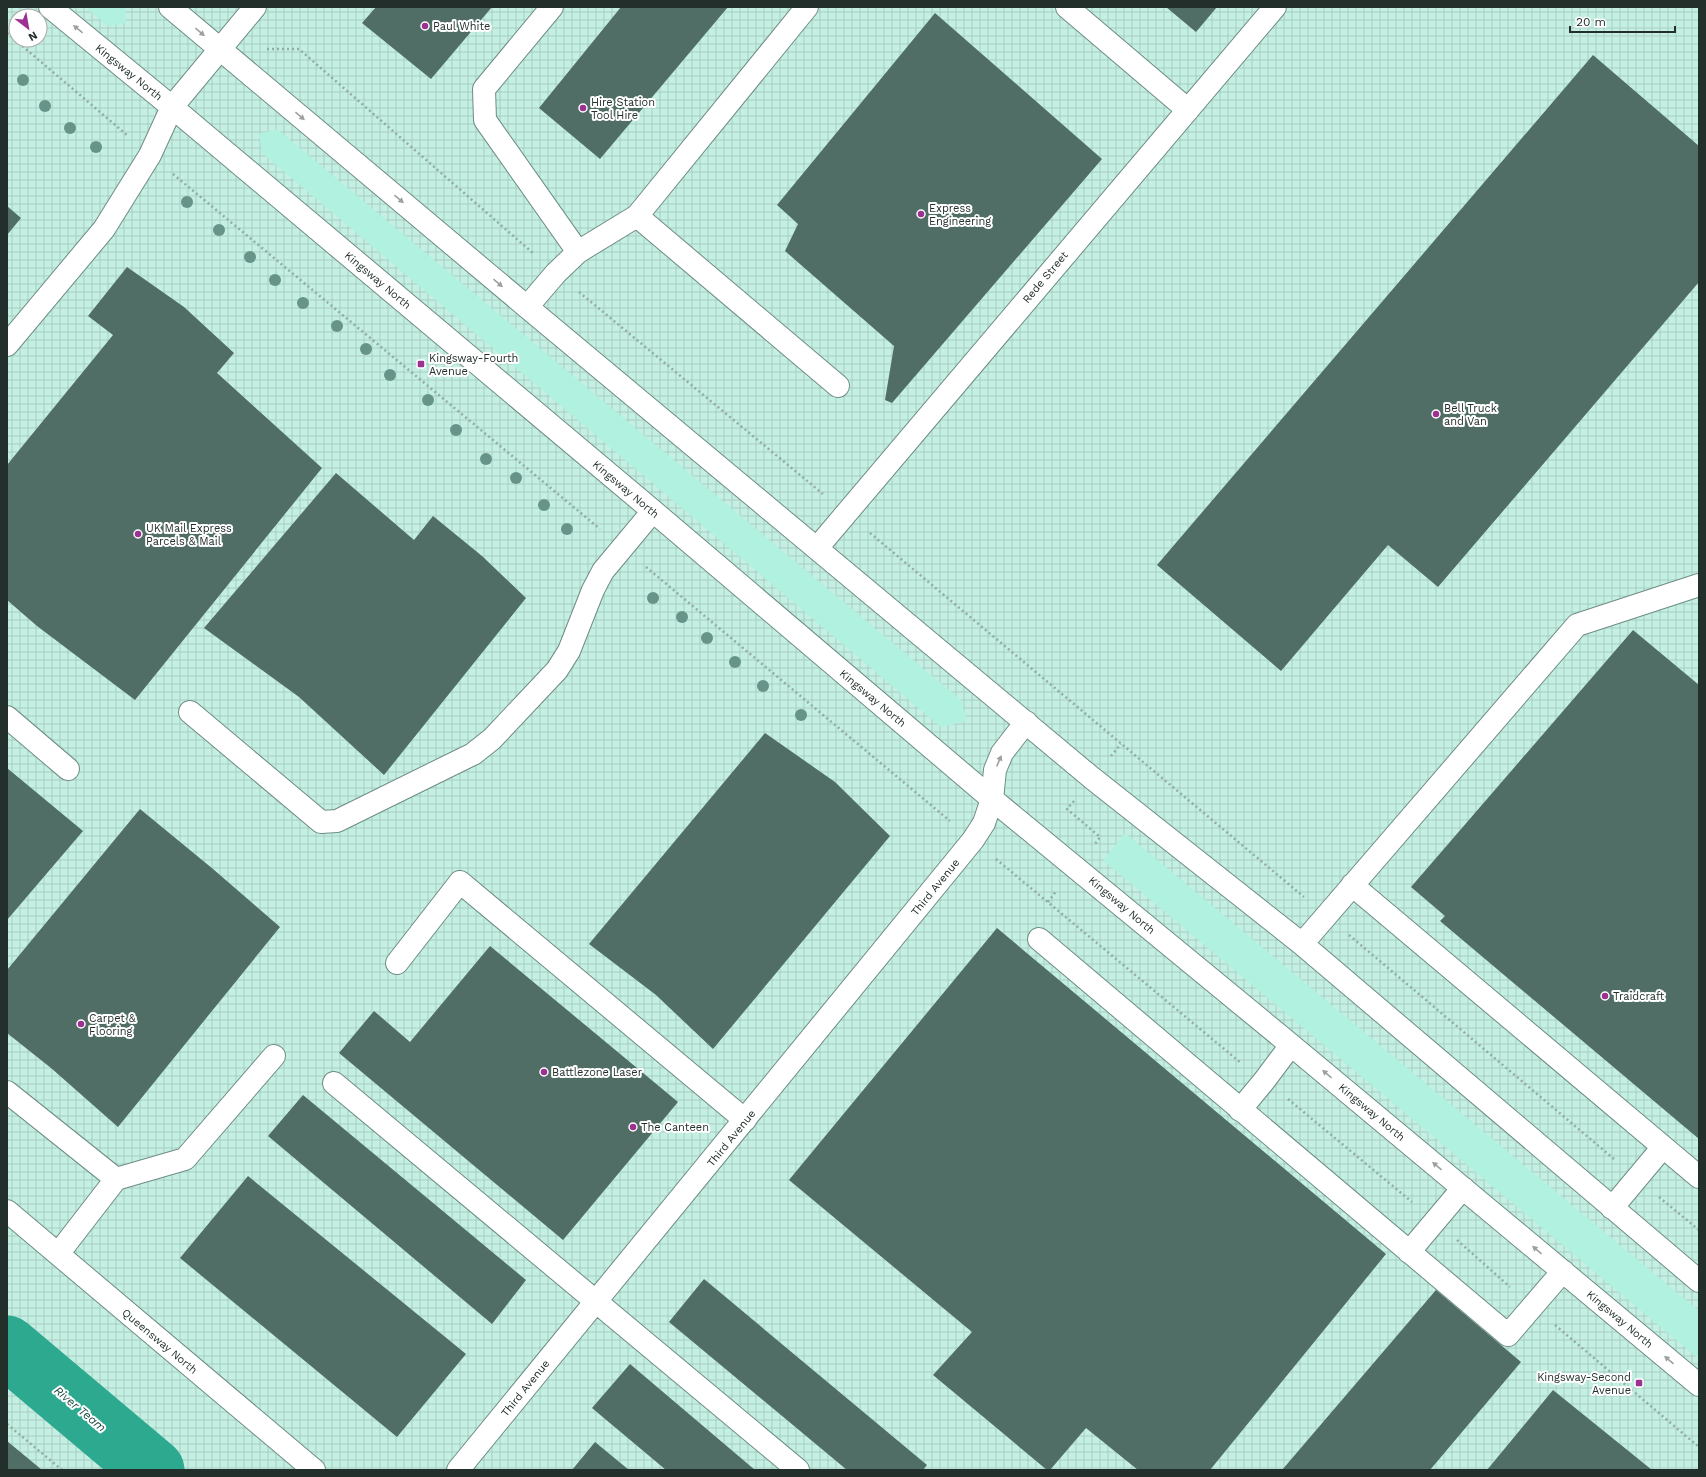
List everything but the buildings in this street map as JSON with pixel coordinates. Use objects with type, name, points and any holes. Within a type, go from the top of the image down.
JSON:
[{"type":"street","name":"Kingsway North","points":[[50,7],[653,511],[992,799],[1464,1188],[1699,1385]]},
{"type":"street","points":[[170,7],[1092,778],[1302,944],[1699,1281]]},
{"type":"street","points":[[7,345],[104,229],[125,198],[150,155],[172,108],[255,7]]},
{"type":"street","points":[[552,7],[484,89],[485,120],[578,252]]},
{"type":"street","points":[[527,307],[556,273],[578,252],[637,216],[806,7]]},
{"type":"street","points":[[1067,7],[1188,110]]},
{"type":"street","name":"Rede Street","points":[[817,548],[1275,7]]},
{"type":"street","points":[[637,216],[838,386]]},
{"type":"street","points":[[190,712],[321,822],[337,821],[473,754],[492,739],[557,670],[568,651],[593,590],[603,571],[653,511]]},
{"type":"street","points":[[1302,944],[1352,884],[1577,625],[1699,585]]},
{"type":"street","points":[[7,717],[68,769]]},
{"type":"street","name":"Third Avenue","points":[[458,1470],[746,1120],[973,840],[984,823],[992,799],[995,770],[1002,754],[1026,722]]},
{"type":"street","points":[[397,962],[460,882],[746,1120]]},
{"type":"street","points":[[1352,884],[1699,1176]]},
{"type":"street","points":[[1039,939],[1508,1335],[1563,1271]]},
{"type":"street","points":[[1240,1110],[1291,1045]]},
{"type":"street","points":[[58,1254],[116,1178],[185,1159],[274,1056]]},
{"type":"street","points":[[334,1083],[798,1470]]},
{"type":"street","points":[[7,1092],[116,1178]]},
{"type":"street","points":[[1612,1208],[1638,1179],[1663,1147]]},
{"type":"street","points":[[1409,1252],[1464,1188]]},
{"type":"street","name":"Queensway North","points":[[7,1211],[314,1470]]},
{"type":"path","points":[[7,33],[150,155],[1233,1057],[1435,1222],[1699,1448]]},
{"type":"path","points":[[846,513],[1699,1230]]},
{"type":"path","points":[[1048,902],[1100,837],[1067,809],[1121,744]]},
{"type":"path","points":[[7,1424],[62,1470]]},
{"type":"shaded area","points":[[7,7],[1699,7],[1699,1470],[7,1470]]},
{"type":"shaded area","points":[[85,7],[125,7],[126,23],[108,26]]},
{"type":"shaded area","points":[[277,129],[961,700],[967,721],[941,727],[262,153],[259,134]]},
{"type":"shaded area","points":[[1125,833],[1699,1311],[1699,1359],[1103,860]]},
{"type":"waterway","name":"River Team","points":[[7,1347],[153,1470]]},
{"type":"place","name":"Paul White","points":[[425,26]]},
{"type":"place","name":"Hire Station Tool Hire","points":[[583,108]]},
{"type":"place","name":"Express Engineering","points":[[921,214]]},
{"type":"place","name":"Kingsway-Fourth Avenue","points":[[421,364]]},
{"type":"place","name":"Bell Truck and Van","points":[[1436,414]]},
{"type":"place","name":"UK Mail Express Parcels & Mail","points":[[138,534]]},
{"type":"place","name":"Traidcraft","points":[[1605,996]]},
{"type":"place","name":"Carpet & Flooring","points":[[81,1024]]},
{"type":"place","name":"Battlezone Laser","points":[[544,1072]]},
{"type":"place","name":"The Canteen","points":[[633,1127]]},
{"type":"place","name":"Kingsway-Second Avenue","points":[[1639,1383]]}]
